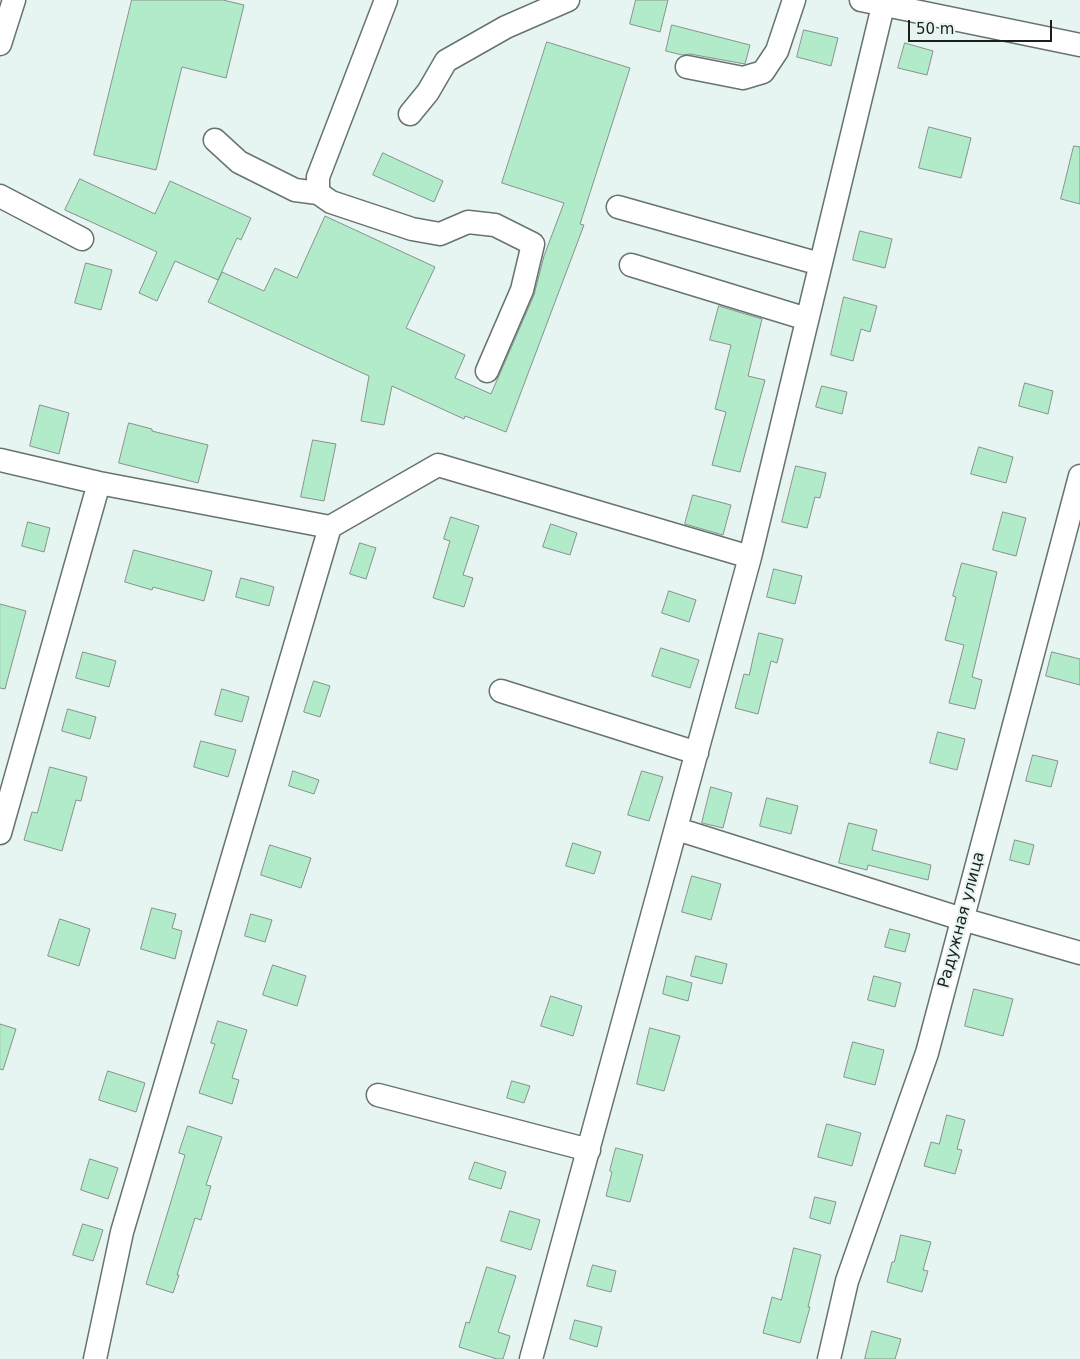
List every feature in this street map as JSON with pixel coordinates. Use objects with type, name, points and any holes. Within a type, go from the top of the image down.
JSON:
[{"type":"street","points":[[0,44],[14,0]]},
{"type":"street","points":[[318,193],[318,177],[386,0]]},
{"type":"street","points":[[410,114],[428,92],[446,61],[506,27],[568,0]]},
{"type":"street","points":[[687,67],[743,78],[763,72],[777,51],[794,0]]},
{"type":"street","points":[[861,0],[883,6],[921,6],[1080,45]]},
{"type":"street","points":[[531,1359],[750,557],[883,6]]},
{"type":"street","points":[[215,140],[239,162],[295,190],[318,193],[332,202],[412,229],[440,234],[468,222],[495,226],[533,244],[522,290],[487,371]]},
{"type":"street","points":[[0,196],[82,239]]},
{"type":"street","points":[[618,207],[820,264]]},
{"type":"street","points":[[632,265],[807,319]]},
{"type":"street","points":[[0,460],[99,483],[330,527],[438,465],[750,557]]},
{"type":"street","name":"Радужная улица","points":[[829,1359],[847,1281],[927,1053],[1080,476]]},
{"type":"street","points":[[0,833],[99,483]]},
{"type":"street","points":[[95,1359],[122,1232],[330,527]]},
{"type":"street","points":[[502,691],[697,753]]},
{"type":"street","points":[[677,829],[962,918],[1080,952]]},
{"type":"street","points":[[378,1095],[589,1150]]},
{"type":"building","points":[[132,0],[223,0],[244,5],[226,78],[182,67],[156,170],[94,155]]},
{"type":"building","points":[[636,0],[668,0],[660,32],[630,24]]},
{"type":"building","points":[[672,25],[750,45],[745,64],[666,51]]},
{"type":"building","points":[[804,30],[838,38],[831,66],[797,57]]},
{"type":"building","points":[[547,42],[630,68],[580,224],[584,225],[506,432],[465,416],[464,419],[392,386],[384,425],[361,421],[369,376],[208,302],[222,272],[264,291],[275,268],[297,278],[325,216],[435,267],[406,328],[465,355],[455,378],[491,394],[534,295],[544,256],[564,203],[502,183]]},
{"type":"building","points":[[905,43],[933,51],[927,75],[898,68]]},
{"type":"building","points":[[929,127],[971,138],[961,178],[919,168]]},
{"type":"building","points":[[1074,146],[1080,147],[1080,204],[1061,199]]},
{"type":"building","points":[[383,153],[443,181],[434,202],[373,175]]},
{"type":"building","points":[[80,179],[155,214],[170,181],[251,218],[241,240],[237,238],[218,280],[175,261],[157,301],[139,293],[157,252],[65,210]]},
{"type":"building","points":[[860,231],[892,239],[885,268],[853,260]]},
{"type":"building","points":[[86,263],[112,270],[101,310],[75,303]]},
{"type":"building","points":[[844,297],[877,306],[870,332],[861,329],[853,361],[831,355]]},
{"type":"building","points":[[719,306],[762,319],[748,376],[765,380],[740,472],[712,465],[726,412],[715,409],[731,345],[710,340]]},
{"type":"building","points":[[1025,383],[1053,391],[1048,414],[1019,406]]},
{"type":"building","points":[[822,386],[847,392],[842,414],[816,407]]},
{"type":"building","points":[[40,405],[69,413],[59,454],[30,446]]},
{"type":"building","points":[[129,423],[152,429],[152,431],[208,445],[198,483],[119,463]]},
{"type":"building","points":[[313,440],[336,444],[324,501],[301,497]]},
{"type":"building","points":[[979,447],[1013,457],[1006,483],[971,474]]},
{"type":"building","points":[[796,466],[826,473],[820,498],[815,497],[807,528],[782,522]]},
{"type":"building","points":[[693,495],[731,505],[723,535],[685,524]]},
{"type":"building","points":[[1003,512],[1026,518],[1016,556],[993,550]]},
{"type":"building","points":[[451,517],[479,526],[463,575],[473,578],[464,607],[433,598],[450,541],[444,539]]},
{"type":"building","points":[[28,522],[50,528],[44,552],[22,546]]},
{"type":"building","points":[[551,524],[577,533],[570,555],[543,547]]},
{"type":"building","points":[[360,543],[376,548],[366,579],[350,574]]},
{"type":"building","points":[[134,550],[212,571],[204,601],[153,587],[152,590],[125,582]]},
{"type":"building","points":[[962,563],[997,572],[972,677],[982,680],[975,709],[949,703],[964,645],[945,640],[956,597],[953,596]]},
{"type":"building","points":[[774,569],[802,576],[795,604],[767,597]]},
{"type":"building","points":[[241,578],[274,587],[269,606],[236,597]]},
{"type":"building","points":[[669,591],[696,600],[689,622],[662,613]]},
{"type":"building","points":[[0,604],[26,611],[5,689],[0,688]]},
{"type":"building","points":[[759,633],[783,639],[777,663],[771,661],[758,714],[735,708],[744,674],[749,675]]},
{"type":"building","points":[[661,648],[699,660],[690,688],[652,676]]},
{"type":"building","points":[[83,652],[116,661],[109,687],[76,678]]},
{"type":"building","points":[[1052,652],[1080,659],[1080,685],[1046,676]]},
{"type":"building","points":[[314,681],[330,686],[320,717],[304,712]]},
{"type":"building","points":[[222,689],[249,697],[242,722],[215,715]]},
{"type":"building","points":[[68,709],[96,717],[90,739],[62,731]]},
{"type":"building","points":[[938,732],[965,739],[957,770],[930,763]]},
{"type":"building","points":[[201,741],[236,750],[228,777],[194,767]]},
{"type":"building","points":[[1033,755],[1058,761],[1051,787],[1026,781]]},
{"type":"building","points":[[50,767],[87,777],[81,801],[76,800],[62,851],[24,840],[32,812],[37,813]]},
{"type":"building","points":[[293,771],[319,780],[314,794],[289,786]]},
{"type":"building","points":[[642,771],[663,777],[649,821],[628,815]]},
{"type":"building","points":[[711,787],[732,793],[723,828],[702,823]]},
{"type":"building","points":[[767,798],[798,806],[791,834],[760,826]]},
{"type":"building","points":[[849,823],[877,830],[872,850],[931,865],[928,880],[868,865],[867,870],[839,863]]},
{"type":"building","points":[[1015,840],[1034,845],[1029,865],[1010,860]]},
{"type":"building","points":[[573,843],[601,852],[594,874],[566,866]]},
{"type":"building","points":[[270,845],[311,858],[301,888],[261,875]]},
{"type":"building","points":[[692,876],[721,884],[711,920],[682,912]]},
{"type":"building","points":[[152,908],[176,914],[172,928],[182,931],[175,959],[141,949]]},
{"type":"building","points":[[251,914],[272,920],[265,942],[245,936]]},
{"type":"building","points":[[60,919],[90,929],[79,966],[48,956]]},
{"type":"building","points":[[890,929],[910,934],[905,952],[885,947]]},
{"type":"building","points":[[696,956],[727,964],[722,984],[691,976]]},
{"type":"building","points":[[273,965],[306,976],[297,1006],[263,995]]},
{"type":"building","points":[[667,976],[692,983],[688,1001],[663,994]]},
{"type":"building","points":[[874,976],[901,983],[895,1007],[868,1000]]},
{"type":"building","points":[[974,989],[1013,999],[1003,1036],[965,1026]]},
{"type":"building","points":[[551,996],[582,1006],[573,1036],[541,1026]]},
{"type":"building","points":[[218,1021],[247,1030],[232,1078],[239,1080],[232,1104],[199,1093],[215,1044],[211,1043]]},
{"type":"building","points":[[0,1024],[16,1029],[3,1070],[0,1069]]},
{"type":"building","points":[[650,1028],[680,1036],[664,1091],[637,1084]]},
{"type":"building","points":[[853,1042],[884,1050],[875,1085],[844,1077]]},
{"type":"building","points":[[108,1071],[145,1083],[136,1112],[99,1100]]},
{"type":"building","points":[[512,1081],[530,1086],[524,1103],[507,1098]]},
{"type":"building","points":[[947,1115],[965,1120],[957,1149],[962,1150],[955,1174],[924,1166],[931,1142],[939,1144]]},
{"type":"building","points":[[827,1124],[861,1133],[852,1166],[818,1157]]},
{"type":"building","points":[[188,1126],[222,1137],[206,1185],[211,1186],[201,1220],[195,1218],[173,1293],[146,1284],[185,1155],[179,1153]]},
{"type":"building","points":[[616,1148],[643,1155],[630,1202],[606,1196]]},
{"type":"building","points":[[90,1159],[118,1168],[108,1199],[81,1190]]},
{"type":"building","points":[[475,1162],[506,1172],[501,1189],[469,1179]]},
{"type":"building","points":[[815,1197],[836,1202],[830,1224],[810,1218]]},
{"type":"building","points":[[510,1211],[540,1220],[531,1250],[501,1241]]},
{"type":"building","points":[[83,1224],[103,1230],[93,1261],[73,1255]]},
{"type":"building","points":[[901,1235],[931,1242],[923,1270],[928,1271],[922,1292],[887,1282]]},
{"type":"building","points":[[794,1248],[821,1255],[800,1343],[763,1333],[772,1297],[781,1300]]},
{"type":"building","points":[[593,1265],[616,1271],[611,1292],[587,1286]]},
{"type":"building","points":[[487,1267],[516,1276],[498,1332],[510,1336],[503,1359],[497,1359],[459,1347],[466,1322],[469,1323]]},
{"type":"building","points":[[575,1320],[602,1327],[597,1347],[570,1339]]},
{"type":"building","points":[[872,1331],[901,1339],[895,1359],[865,1359]]}]
